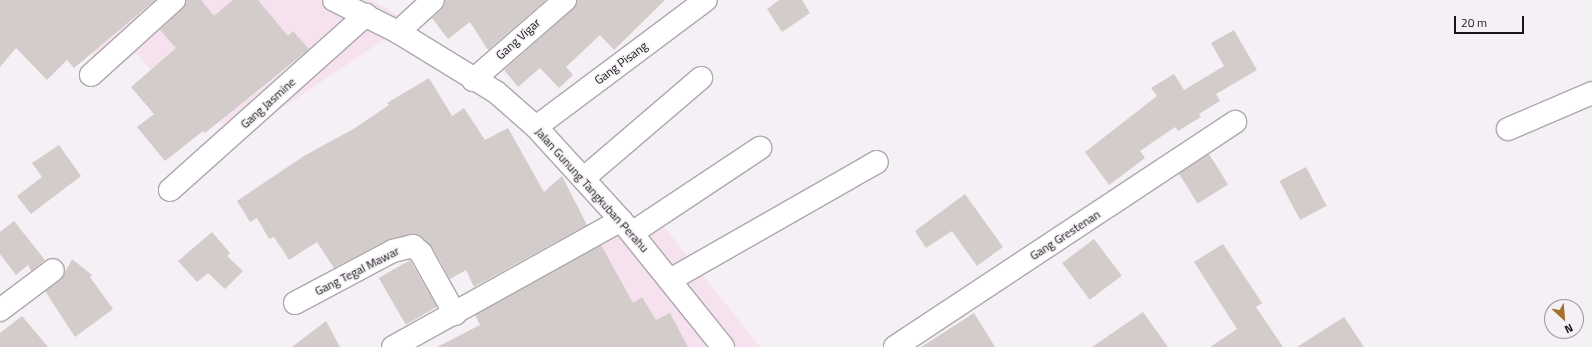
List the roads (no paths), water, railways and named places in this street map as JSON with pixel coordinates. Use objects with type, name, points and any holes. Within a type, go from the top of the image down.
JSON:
[{"type":"street","points":[[91,75],[174,0]]},
{"type":"street","name":"Jalan Gunung Tangkuban Perahu","points":[[334,0],[398,32],[473,80],[496,92],[536,127],[627,226],[723,347]]},
{"type":"street","points":[[398,32],[433,0]]},
{"type":"street","name":"Gang Vigar","points":[[473,80],[564,0]]},
{"type":"street","name":"Gang Pisang","points":[[536,127],[706,0]]},
{"type":"street","name":"Gang Jasmine","points":[[170,190],[366,15]]},
{"type":"street","points":[[584,178],[701,78]]},
{"type":"street","points":[[1508,129],[1592,93]]},
{"type":"street","name":"Gang Grestenan","points":[[895,347],[1235,122]]},
{"type":"street","points":[[393,347],[627,226],[760,148]]},
{"type":"street","points":[[670,280],[876,162]]},
{"type":"street","name":"Gang Tegal Mawar","points":[[295,303],[393,251],[413,246],[421,253],[455,314]]},
{"type":"street","points":[[0,310],[53,270]]}]
